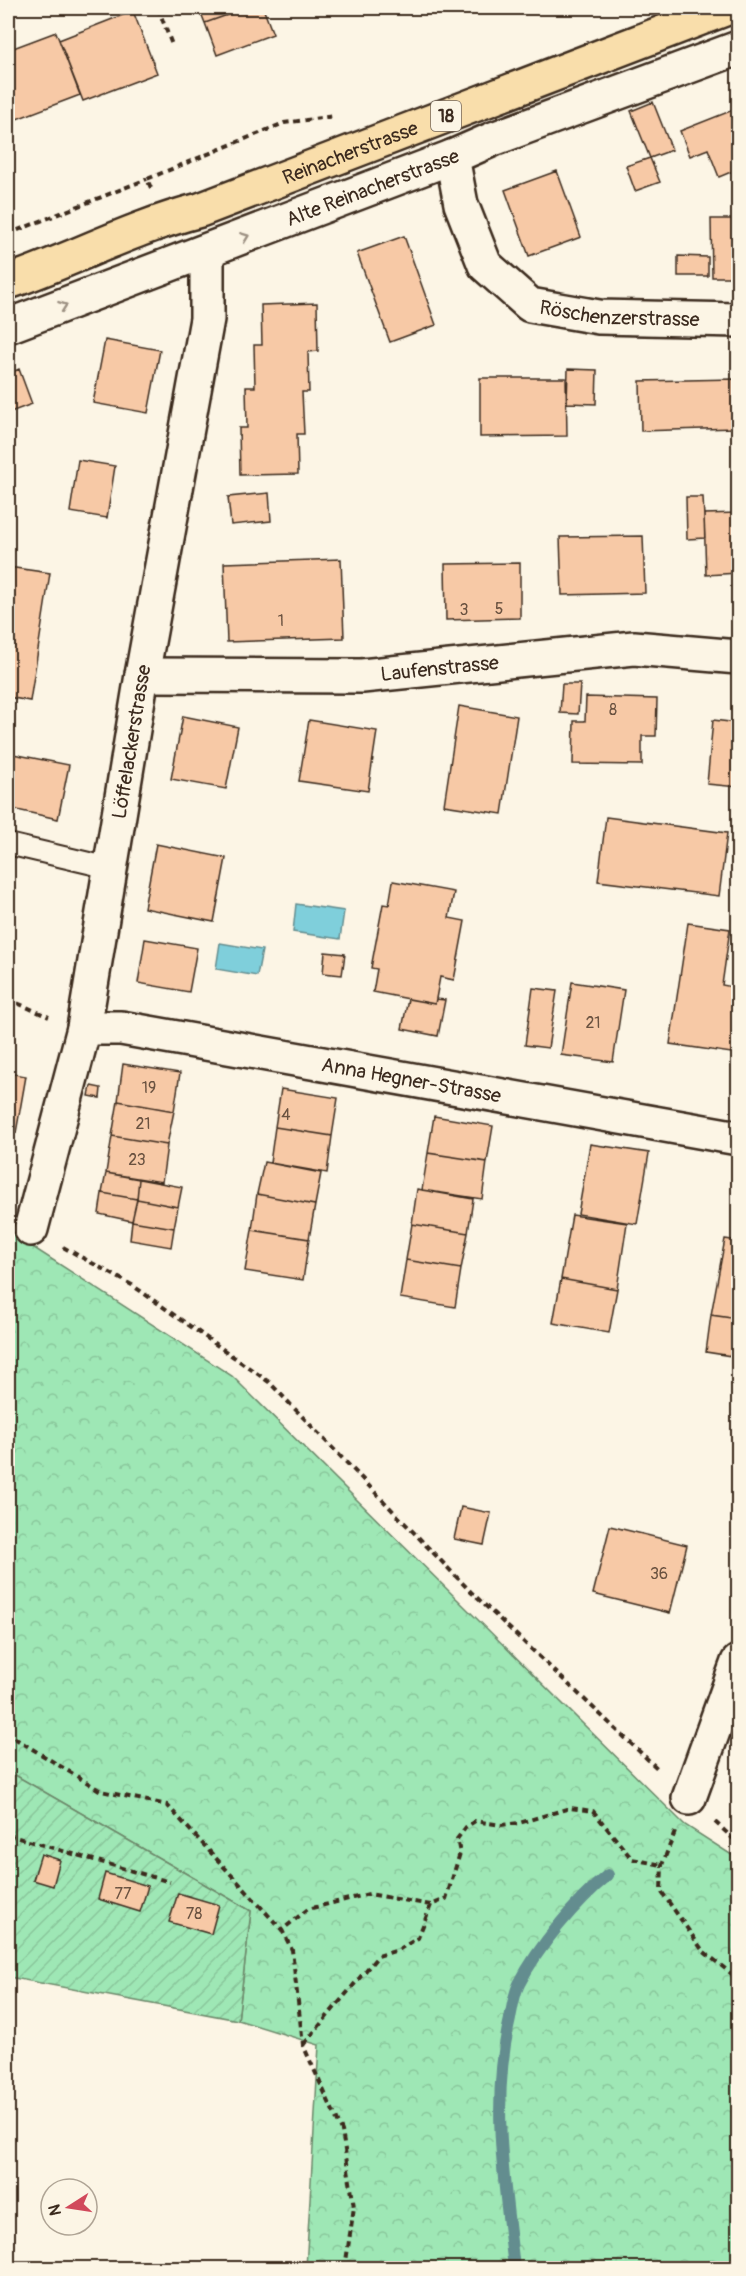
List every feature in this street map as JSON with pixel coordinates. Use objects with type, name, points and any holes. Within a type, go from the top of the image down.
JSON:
[{"type":"main road","name":"Reinacherstrasse","points":[[18,272],[164,219],[200,210],[727,8]]},
{"type":"street","name":"Alte Reinacherstrasse","points":[[8,326],[452,157],[493,139],[738,48]]},
{"type":"street","name":"Röschenzerstrasse","points":[[452,157],[461,204],[485,265],[530,305],[599,317],[738,320]]},
{"type":"street","name":"Löffelackerstrasse","points":[[31,1229],[84,1028],[142,675],[207,319],[207,251]]},
{"type":"street","name":"Laufenstrasse","points":[[142,675],[362,676],[634,648],[738,657]]},
{"type":"street","name":"Anna Hegner-Strasse","points":[[84,1028],[121,1028],[738,1138]]},
{"type":"street","points":[[689,1798],[738,1662]]},
{"type":"lane","points":[[8,844],[110,868]]},
{"type":"path","points":[[158,8],[172,45]]},
{"type":"path","points":[[8,234],[147,179]]},
{"type":"path","points":[[31,1229],[132,1286],[270,1382],[471,1592],[738,1843]]},
{"type":"path","points":[[8,1729],[16,1739],[102,1791],[167,1805],[282,1930],[292,1950],[303,2044],[342,2131],[354,2207],[345,2268]]},
{"type":"path","points":[[282,1930],[308,1909],[369,1894],[430,1905],[446,1899],[460,1853],[457,1839],[466,1827],[475,1821],[501,1825],[519,1823],[570,1808],[593,1812],[632,1859],[662,1865],[661,1891],[703,1951],[738,1979]]},
{"type":"path","points":[[8,1834],[170,1881]]},
{"type":"path","points":[[303,2044],[332,2014],[378,1956],[398,1950],[418,1938],[430,1905]]},
{"type":"green space","points":[[8,1231],[232,1376],[685,1825],[738,1859],[738,2268],[306,2268],[319,2045],[238,2020],[251,1911],[8,1771]]},
{"type":"green space","points":[[8,1771],[251,1911],[238,2020],[8,1977]]},
{"type":"water","points":[[296,904],[344,911],[340,939],[293,932]]},
{"type":"water","points":[[220,943],[262,950],[257,976],[216,969]]},
{"type":"building","points":[[199,8],[247,8],[205,23]]},
{"type":"building","points":[[247,8],[263,8],[273,34],[217,55],[205,23]]},
{"type":"building","points":[[133,11],[157,73],[83,101],[59,40]]},
{"type":"building","points":[[56,32],[80,95],[9,122],[8,50]]},
{"type":"building","points":[[653,102],[672,150],[650,158],[631,111]]},
{"type":"building","points":[[738,108],[738,169],[719,177],[708,149],[690,156],[680,131]]},
{"type":"building","points":[[650,158],[660,182],[635,191],[626,166]]},
{"type":"building","points":[[557,171],[581,237],[529,256],[505,190]]},
{"type":"building","points":[[711,219],[738,219],[738,277],[712,277]]},
{"type":"building","points":[[404,236],[436,325],[390,342],[357,253]]},
{"type":"building","points":[[678,256],[708,257],[708,276],[678,276]]},
{"type":"building","points":[[317,303],[318,351],[308,352],[309,392],[302,392],[304,434],[297,434],[298,474],[240,475],[239,428],[247,428],[246,387],[255,387],[254,345],[262,345],[261,305]]},
{"type":"building","points":[[105,340],[160,350],[148,413],[93,403]]},
{"type":"building","points":[[19,369],[32,404],[8,413],[8,374]]},
{"type":"building","points":[[568,369],[597,370],[596,404],[567,403]]},
{"type":"building","points":[[480,378],[566,378],[567,436],[480,437]]},
{"type":"building","points":[[734,379],[734,428],[641,431],[640,381]]},
{"type":"building","points":[[78,460],[115,466],[107,518],[70,512]]},
{"type":"building","points":[[269,493],[271,521],[231,525],[228,497]]},
{"type":"building","points":[[686,497],[703,497],[705,538],[687,539]]},
{"type":"building","points":[[738,513],[738,573],[706,575],[704,514]]},
{"type":"building","points":[[643,536],[645,593],[562,595],[560,537]]},
{"type":"building","points":[[341,559],[344,638],[227,642],[224,563]]},
{"type":"building","points":[[520,563],[520,618],[446,620],[445,564]]},
{"type":"building","points":[[8,567],[50,573],[30,701],[8,697]]},
{"type":"building","points":[[562,684],[580,684],[578,714],[560,713]]},
{"type":"building","points":[[586,697],[657,699],[656,736],[642,736],[642,765],[573,764],[574,721],[585,721]]},
{"type":"building","points":[[459,706],[517,716],[502,814],[444,805]]},
{"type":"building","points":[[183,716],[238,727],[226,789],[171,779]]},
{"type":"building","points":[[309,720],[377,731],[368,791],[299,781]]},
{"type":"building","points":[[713,720],[738,723],[738,787],[707,784]]},
{"type":"building","points":[[13,754],[69,765],[58,819],[8,808],[8,784]]},
{"type":"building","points":[[606,817],[727,833],[719,896],[598,881]]},
{"type":"building","points":[[156,844],[226,858],[214,922],[144,908]]},
{"type":"building","points":[[393,881],[454,892],[449,918],[465,921],[454,980],[440,977],[435,1004],[373,992],[377,969],[371,968],[383,904],[389,905]]},
{"type":"building","points":[[688,923],[730,929],[722,985],[738,988],[738,1054],[670,1044]]},
{"type":"building","points":[[145,939],[197,948],[189,992],[138,983]]},
{"type":"building","points":[[325,952],[345,954],[342,975],[323,973]]},
{"type":"building","points":[[572,982],[624,990],[613,1062],[561,1055]]},
{"type":"building","points":[[533,988],[557,991],[548,1048],[525,1045]]},
{"type":"building","points":[[408,999],[435,1004],[436,999],[445,1000],[438,1036],[402,1029]]},
{"type":"building","points":[[123,1064],[180,1073],[174,1111],[118,1101]]},
{"type":"building","points":[[8,1073],[26,1076],[16,1133],[8,1132]]},
{"type":"building","points":[[91,1086],[101,1088],[100,1098],[89,1096]]},
{"type":"building","points":[[281,1089],[338,1098],[332,1136],[275,1127]]},
{"type":"building","points":[[118,1101],[174,1111],[167,1145],[112,1136]]},
{"type":"building","points":[[434,1116],[493,1126],[487,1162],[428,1153]]},
{"type":"building","points":[[275,1127],[332,1136],[327,1173],[270,1163]]},
{"type":"building","points":[[112,1136],[167,1145],[162,1182],[106,1173]]},
{"type":"building","points":[[590,1144],[649,1153],[637,1224],[578,1214]]},
{"type":"building","points":[[428,1153],[487,1162],[482,1199],[422,1190]]},
{"type":"building","points":[[264,1162],[321,1173],[315,1205],[257,1194]]},
{"type":"building","points":[[106,1173],[139,1179],[137,1199],[102,1193]]},
{"type":"building","points":[[139,1179],[182,1187],[178,1207],[137,1199]]},
{"type":"building","points":[[417,1189],[473,1199],[468,1233],[412,1224]]},
{"type":"building","points":[[102,1193],[137,1199],[132,1221],[99,1214]]},
{"type":"building","points":[[257,1194],[315,1205],[309,1239],[252,1230]]},
{"type":"building","points":[[137,1199],[178,1207],[174,1228],[132,1221]]},
{"type":"building","points":[[738,1211],[738,1241],[734,1241]]},
{"type":"building","points":[[572,1215],[627,1223],[617,1289],[561,1279]]},
{"type":"building","points":[[132,1221],[174,1228],[171,1247],[130,1240]]},
{"type":"building","points":[[412,1224],[468,1233],[461,1269],[406,1260]]},
{"type":"building","points":[[252,1230],[309,1239],[303,1280],[245,1271]]},
{"type":"building","points":[[725,1239],[738,1241],[738,1319],[711,1315]]},
{"type":"building","points":[[406,1260],[461,1269],[455,1307],[400,1298]]},
{"type":"building","points":[[561,1279],[617,1289],[609,1333],[553,1323]]},
{"type":"building","points":[[711,1315],[738,1319],[738,1357],[706,1352]]},
{"type":"building","points":[[461,1507],[491,1513],[484,1545],[454,1539]]},
{"type":"building","points":[[610,1526],[687,1545],[670,1613],[593,1594]]},
{"type":"building","points":[[41,1854],[60,1860],[53,1886],[33,1880]]},
{"type":"building","points":[[105,1873],[148,1886],[140,1912],[98,1899]]},
{"type":"building","points":[[178,1893],[219,1905],[211,1934],[169,1922]]},
{"type":"waterway","points":[[514,2268],[500,2113],[504,2050],[513,2001],[519,1984],[547,1940],[583,1898],[608,1875]]}]
